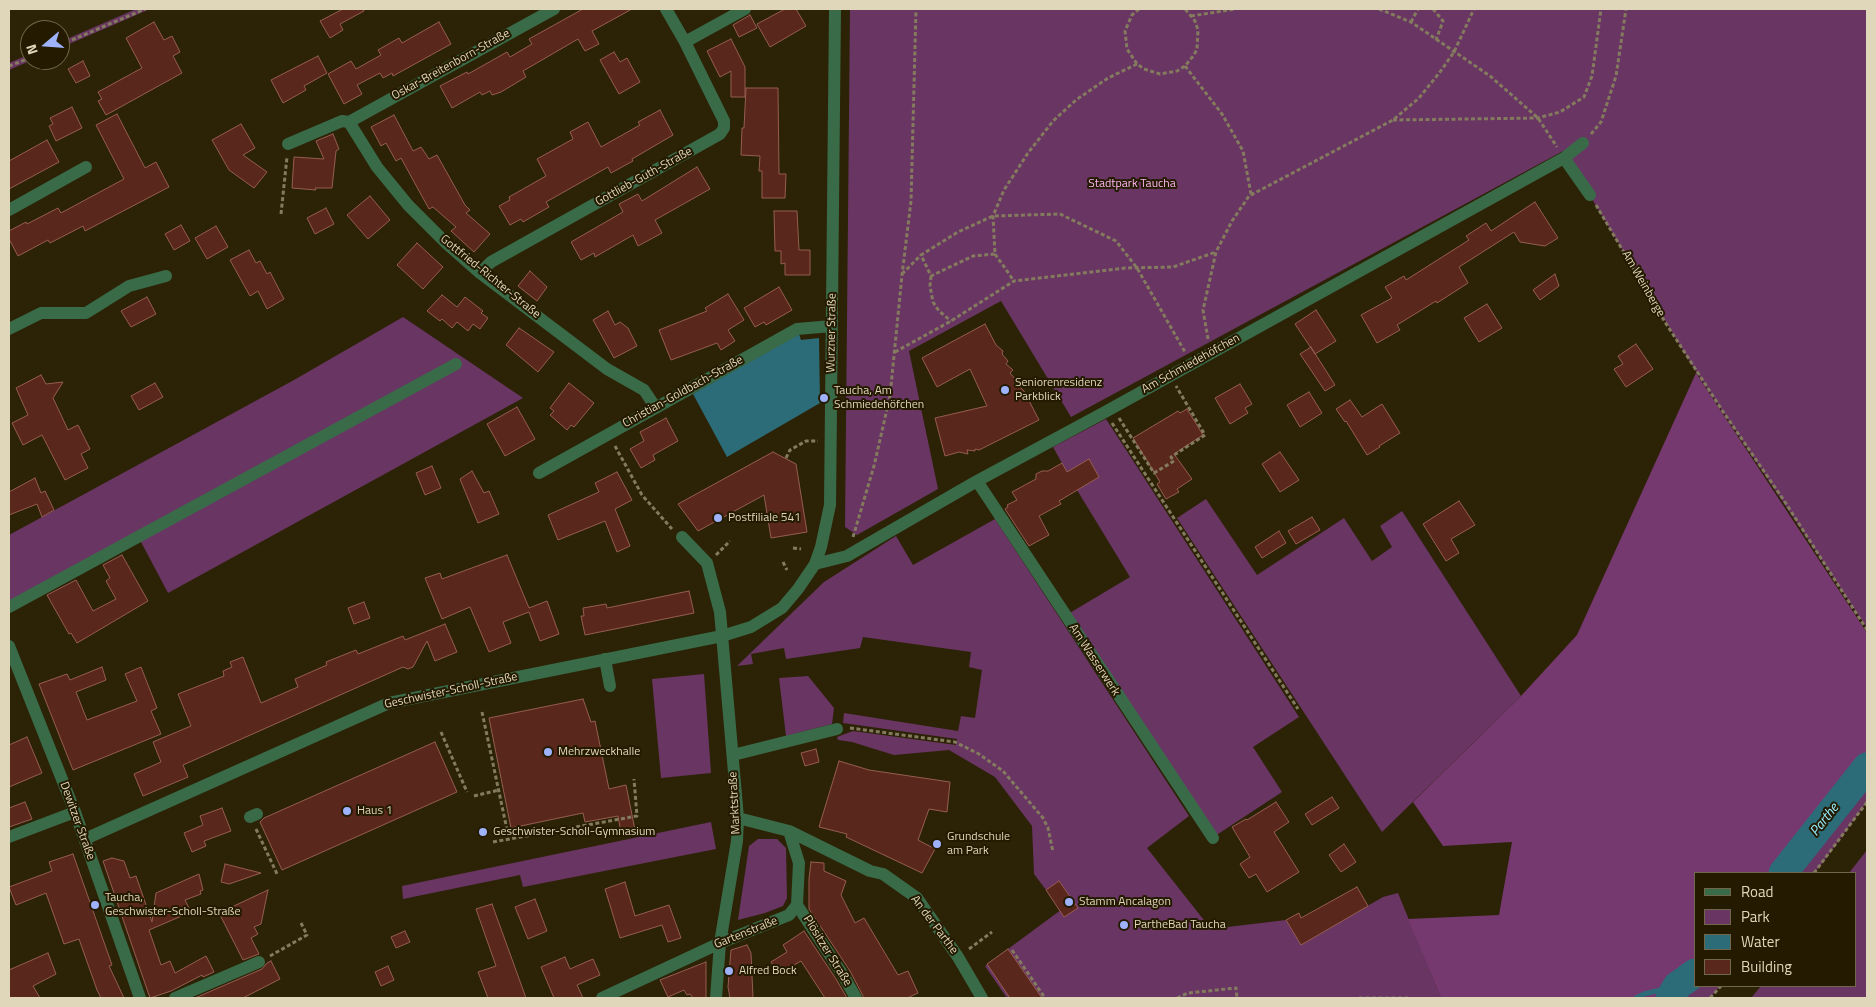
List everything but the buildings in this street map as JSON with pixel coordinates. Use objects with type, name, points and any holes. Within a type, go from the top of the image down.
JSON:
[{"type":"street","name":"Oskar-Breitenborn-Straße","points":[[288,144],[342,121],[349,122],[554,9]]},
{"type":"street","points":[[666,9],[685,42],[744,9]]},
{"type":"street","name":"Wurzner Straße","points":[[722,636],[751,627],[778,611],[798,589],[815,564],[821,547],[830,505],[835,9]]},
{"type":"street","name":"Gottlieb-Guth-Straße","points":[[480,272],[491,262],[720,134],[724,128],[724,121],[685,42]]},
{"type":"street","name":"Gottfried-Richter-Straße","points":[[349,122],[376,167],[408,206],[446,243],[480,272],[607,368],[644,390],[656,408]]},
{"type":"street","name":"Am Schmiedehöfchen","points":[[815,564],[847,556],[977,481],[1111,413],[1213,352],[1564,158],[1583,143]]},
{"type":"street","points":[[1564,158],[1590,195]]},
{"type":"street","points":[[9,210],[86,167]]},
{"type":"street","points":[[9,330],[41,313],[86,313],[129,286],[166,276]]},
{"type":"street","name":"Christian-Goldbach-Straße","points":[[539,473],[797,328],[832,326]]},
{"type":"street","points":[[9,606],[456,364]]},
{"type":"street","name":"Am Wasserwerk","points":[[977,481],[1213,838]]},
{"type":"street","name":"Marktstraße","points":[[682,536],[707,564],[720,612],[738,818],[737,841],[720,943],[716,998]]},
{"type":"street","name":"Geschwister-Scholl-Straße","points":[[85,839],[389,702],[722,636]]},
{"type":"street","name":"Dewitzer Straße","points":[[9,646],[85,839],[140,998]]},
{"type":"street","points":[[605,659],[610,686]]},
{"type":"street","points":[[732,755],[763,744],[837,729]]},
{"type":"street","points":[[9,837],[74,812]]},
{"type":"street","points":[[738,818],[789,831],[799,862],[797,905]]},
{"type":"street","name":"An der Parthe","points":[[789,831],[870,871],[883,874],[917,898],[958,957],[982,998]]},
{"type":"street","name":"Gartenstraße","points":[[602,998],[720,943],[789,915],[797,905]]},
{"type":"street","name":"Plösitzer Straße","points":[[797,905],[856,998]]},
{"type":"street","points":[[175,998],[259,962]]},
{"type":"path","points":[[70,41],[145,9]]},
{"type":"path","points":[[854,535],[874,466],[890,396],[902,275],[912,201],[916,9]]},
{"type":"path","points":[[1139,9],[1132,15],[1126,31],[1127,49],[1137,64],[1144,69],[1160,74],[1177,71],[1185,66],[1194,55],[1198,30],[1185,9]]},
{"type":"path","points":[[1191,16],[1236,9]]},
{"type":"path","points":[[1379,9],[1411,22],[1490,76],[1538,118],[1564,158]]},
{"type":"path","points":[[1411,22],[1418,9]]},
{"type":"path","points":[[1433,9],[1443,21],[1436,40]]},
{"type":"path","points":[[1213,352],[1207,336],[1203,310],[1216,252],[1232,221],[1251,194],[1392,120],[1419,98],[1454,52],[1474,9]]},
{"type":"path","points":[[1392,120],[1538,118],[1560,112],[1584,97],[1592,76],[1601,9]]},
{"type":"path","points":[[1583,143],[1601,122],[1616,76],[1626,9]]},
{"type":"path","points":[[1014,281],[995,254],[993,216],[1009,183],[1028,153],[1053,121],[1076,100],[1108,78],[1137,64]]},
{"type":"path","points":[[1185,66],[1222,114],[1243,150],[1251,194]]},
{"type":"path","points":[[281,214],[288,144]]},
{"type":"path","name":"Am Weinberge","points":[[1590,195],[1665,322],[1785,502],[1867,630]]},
{"type":"path","points":[[902,275],[921,255],[958,232],[993,216],[1060,214],[1116,241],[1137,268],[1192,364]]},
{"type":"path","points":[[894,353],[951,321],[1014,281],[1137,268],[1173,268],[1216,252]]},
{"type":"path","points":[[931,276],[973,256],[995,254]]},
{"type":"path","points":[[921,255],[931,276],[930,286],[933,302],[939,312],[951,321]]},
{"type":"path","points":[[1111,413],[1154,473],[1174,461],[1171,457],[1206,435],[1173,382]]},
{"type":"path","points":[[1111,413],[1298,709]]},
{"type":"path","points":[[609,434],[642,495],[660,518],[682,536]]},
{"type":"path","points":[[786,458],[790,450],[806,441],[822,442]]},
{"type":"path","points":[[720,552],[730,541]]},
{"type":"path","points":[[793,548],[801,549]]},
{"type":"path","points":[[783,562],[787,570]]},
{"type":"path","points":[[482,712],[509,839]]},
{"type":"path","points":[[837,729],[849,728],[955,742],[979,754],[1003,771],[1044,818],[1053,852]]},
{"type":"path","points":[[441,732],[467,792]]},
{"type":"path","points":[[493,842],[637,816],[634,779]]},
{"type":"path","points":[[474,796],[498,790]]},
{"type":"path","points":[[1815,872],[1867,802]]},
{"type":"path","points":[[254,816],[278,876]]},
{"type":"path","points":[[259,962],[307,935],[300,921]]},
{"type":"path","points":[[958,957],[992,932]]},
{"type":"path","points":[[1012,950],[1045,998]]},
{"type":"path","points":[[1710,998],[1720,987]]},
{"type":"path","points":[[1177,998],[1188,993],[1236,988],[1236,998]]},
{"type":"path","points":[[1359,998],[1408,998]]},
{"type":"green space","points":[[136,9],[150,9],[70,44],[70,38]]},
{"type":"green space","name":"Stadtpark Taucha","points":[[850,9],[1867,9],[1867,628],[1695,370],[1563,151],[1071,417],[1001,301],[909,351],[938,489],[857,535],[845,527]]},
{"type":"green space","points":[[20,58],[20,65],[9,70],[9,63]]},
{"type":"green space","points":[[403,317],[523,398],[168,593],[140,540],[9,606],[9,535],[294,380]]},
{"type":"green space","points":[[1106,419],[1299,717],[1253,747],[1282,792],[1215,836],[1068,614],[1130,577],[1053,447]]},
{"type":"green space","points":[[1206,499],[1257,575],[1344,518],[1372,561],[1392,547],[1380,526],[1402,511],[1521,696],[1382,832],[1177,518]]},
{"type":"green space","points":[[995,519],[1189,816],[1147,848],[1211,929],[1286,920],[1301,944],[1383,897],[1398,893],[1441,998],[1007,998],[985,966],[1073,901],[1059,881],[1046,890],[1034,874],[1032,826],[995,777],[949,750],[894,755],[852,742],[838,740],[837,737],[853,731],[956,745],[957,739],[843,723],[844,713],[958,731],[961,716],[975,718],[982,670],[969,667],[971,652],[863,637],[860,648],[786,659],[784,648],[751,654],[753,664],[737,666],[824,582],[896,536],[913,565]]},
{"type":"green space","points":[[704,674],[711,773],[661,778],[652,679]]},
{"type":"green space","points":[[808,676],[834,708],[832,724],[786,736],[779,678]]},
{"type":"green space","points":[[1867,766],[1867,802],[1821,865],[1815,872],[1784,872]]},
{"type":"green space","points":[[711,822],[716,849],[523,887],[520,875],[403,899],[402,886]]},
{"type":"green space","points":[[758,839],[777,839],[786,848],[787,898],[783,906],[738,920],[749,846]]},
{"type":"green space","points":[[1867,850],[1867,998],[1751,998],[1760,987],[1856,987],[1856,872],[1850,872]]},
{"type":"green space","points":[[1694,986],[1719,987],[1710,998],[1685,998]]},
{"type":"shaded area","points":[[1696,373],[1867,633],[1867,767],[1784,872],[1694,872],[1694,986],[1685,998],[1441,998],[1408,919],[1499,915],[1512,842],[1443,846],[1413,802],[1521,696],[1577,635]]},
{"type":"water","points":[[799,334],[801,340],[819,338],[820,403],[727,457],[693,394]]},
{"type":"waterway","name":"Parthe","points":[[1784,872],[1867,767]]},
{"type":"waterway","name":"Parthe","points":[[1670,998],[1677,986],[1694,974]]},
{"type":"waterway","points":[[1636,998],[1644,994],[1677,986]]},
{"type":"place","name":"Seniorenresidenz Parkblick","points":[[1005,390]]},
{"type":"place","name":"Taucha, Am Schmiedehöfchen","points":[[824,398]]},
{"type":"place","name":"Postfiliale 541","points":[[718,518]]},
{"type":"place","name":"Mehrzweckhalle","points":[[548,752]]},
{"type":"place","name":"Haus 1","points":[[347,811]]},
{"type":"place","name":"Geschwister-Scholl-Gymnasium","points":[[483,832]]},
{"type":"place","name":"Grundschule am Park","points":[[937,844]]},
{"type":"place","name":"Stamm Ancalagon","points":[[1069,902]]},
{"type":"place","name":"Taucha, Geschwister-Scholl-Straße","points":[[95,905]]},
{"type":"place","name":"PartheBad Taucha","points":[[1124,925]]},
{"type":"place","name":"Alfred Bock","points":[[729,971]]}]
